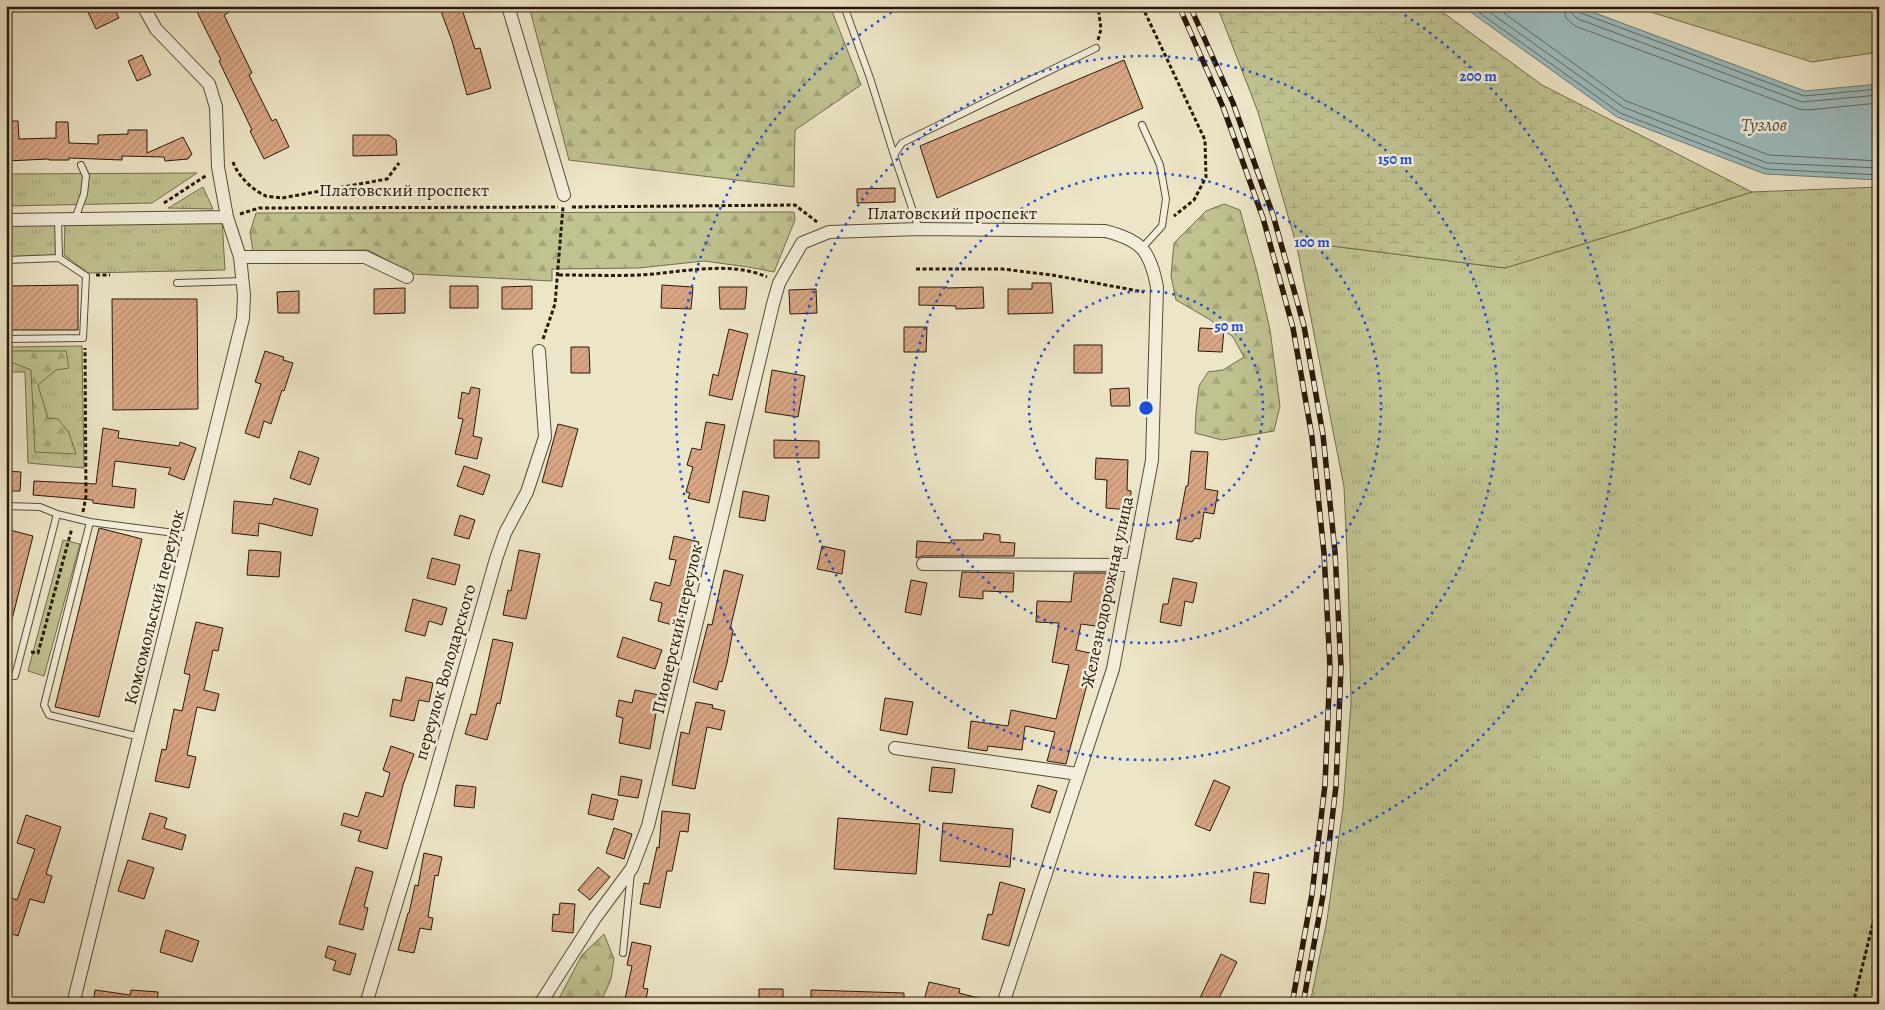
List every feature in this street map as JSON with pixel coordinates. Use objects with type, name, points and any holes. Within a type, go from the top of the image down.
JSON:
[{"type":"street","name":"Комсомольский переулок","points":[[73,1004],[243,318],[244,294],[240,257],[227,217],[218,167],[216,107],[209,84],[156,29],[143,6]]},
{"type":"street","points":[[508,6],[564,195]]},
{"type":"street","points":[[6,220],[227,217]]},
{"type":"street","name":"Платовский проспект","points":[[802,243],[829,232],[919,229],[1105,231],[1125,236],[1142,248]]},
{"type":"street","name":"Пионерский переулок","points":[[540,1004],[595,918],[632,868],[648,826],[779,283],[802,243]]},
{"type":"street","name":"Железнодорожная улица","points":[[1003,1004],[1113,669],[1152,460],[1157,287],[1152,264],[1142,248]]},
{"type":"street","points":[[240,257],[365,257],[407,277]]},
{"type":"street","name":"переулок Володарского","points":[[366,1004],[430,792],[496,559],[505,533],[527,492],[545,437],[539,351]]},
{"type":"street","points":[[923,564],[1132,565]]},
{"type":"street","points":[[895,748],[1078,774]]},
{"type":"lane","points":[[844,6],[870,78],[919,229]]},
{"type":"lane","points":[[894,155],[902,143],[1096,48]]},
{"type":"lane","points":[[1142,125],[1160,165],[1166,200],[1162,226],[1142,248]]},
{"type":"lane","points":[[75,219],[84,194],[86,176],[81,165]]},
{"type":"lane","points":[[58,219],[59,258]]},
{"type":"lane","points":[[6,260],[59,258],[86,276],[83,338],[6,339]]},
{"type":"lane","points":[[178,283],[243,281]]},
{"type":"lane","points":[[6,506],[40,506],[57,514],[90,522],[190,535]]},
{"type":"lane","points":[[6,675],[15,676],[57,514]]},
{"type":"lane","points":[[90,522],[44,705],[49,715],[140,737]]},
{"type":"lane","points":[[623,953],[632,868]]},
{"type":"path","points":[[1096,48],[1101,29],[1098,6]]},
{"type":"path","points":[[1142,6],[1205,140],[1206,176],[1194,200],[1162,226]]},
{"type":"path","points":[[230,154],[236,171],[250,185],[267,196],[282,198],[387,179],[399,163]]},
{"type":"path","points":[[143,218],[218,167]]},
{"type":"path","points":[[539,351],[555,304],[559,275],[564,195]]},
{"type":"path","points":[[583,206],[795,205],[829,232]]},
{"type":"path","name":"Платовский проспект","points":[[227,217],[259,208],[548,207]]},
{"type":"path","points":[[559,275],[641,275],[720,269],[755,272],[779,283]]},
{"type":"path","points":[[916,269],[1002,269],[1070,278],[1157,295]]},
{"type":"path","points":[[22,649],[38,653],[86,496],[86,356],[83,338]]},
{"type":"path","points":[[1853,1004],[1879,899]]},
{"type":"green space","points":[[529,6],[830,6],[861,85],[795,130],[794,187],[569,160]]},
{"type":"green space","points":[[1217,6],[1434,6],[1542,85],[1752,192],[1505,268],[1332,246],[1297,247],[1258,112]]},
{"type":"green space","points":[[1631,6],[1879,6],[1879,52],[1812,62]]},
{"type":"green space","points":[[197,173],[152,203],[6,206],[6,174]]},
{"type":"green space","points":[[203,187],[213,209],[168,208],[170,207]]},
{"type":"green space","points":[[1879,187],[1879,1004],[1310,1004],[1327,920],[1343,808],[1351,704],[1344,487],[1297,247],[1332,246],[1505,268],[1752,192]]},
{"type":"green space","points":[[1224,204],[1240,210],[1270,330],[1280,406],[1274,431],[1222,440],[1195,433],[1199,386],[1208,372],[1223,370],[1244,357],[1233,337],[1209,319],[1176,300],[1171,276],[1174,243],[1206,211]]},
{"type":"green space","points":[[794,212],[795,220],[774,272],[704,261],[639,268],[552,269],[552,281],[413,274],[368,250],[253,251],[250,232],[256,213]]},
{"type":"green space","points":[[222,219],[225,270],[88,273],[64,255],[65,222]]},
{"type":"green space","points":[[55,221],[56,256],[6,257],[6,222]]},
{"type":"green space","points":[[82,346],[84,468],[28,463],[25,372],[6,372],[6,347]]},
{"type":"green space","points":[[6,351],[66,351],[69,368],[56,370],[38,385],[48,418],[58,419],[69,433],[76,454],[35,452],[31,370],[6,360]]},
{"type":"green space","points":[[63,540],[80,544],[44,676],[28,671]]},
{"type":"green space","points":[[604,934],[614,959],[611,979],[600,1004],[556,1004],[582,955]]},
{"type":"water","name":"Тузлов","points":[[1462,6],[1576,6],[1805,91],[1879,84],[1879,180],[1765,174],[1617,117]]},
{"type":"building","points":[[85,6],[113,6],[119,18],[96,29]]},
{"type":"building","points":[[194,6],[241,6],[224,15],[252,73],[249,75],[272,121],[276,119],[289,147],[264,159],[219,61],[221,60]]},
{"type":"building","points":[[439,6],[461,6],[475,49],[480,48],[491,88],[467,95],[452,41]]},
{"type":"building","points":[[142,55],[151,75],[137,81],[128,61]]},
{"type":"building","points":[[1124,60],[1143,108],[937,198],[920,146]]},
{"type":"building","points":[[6,121],[18,121],[19,139],[56,138],[56,122],[68,122],[69,143],[98,144],[98,135],[128,134],[128,130],[147,130],[147,153],[183,137],[192,154],[188,159],[165,161],[164,157],[122,156],[122,160],[69,158],[69,160],[6,161]]},
{"type":"building","points":[[353,135],[389,135],[396,140],[397,155],[353,156]]},
{"type":"building","points":[[895,188],[895,202],[857,203],[857,189]]},
{"type":"building","points":[[1032,283],[1051,283],[1053,313],[1008,314],[1008,289],[1032,289]]},
{"type":"building","points":[[78,285],[78,330],[6,330],[6,286]]},
{"type":"building","points":[[662,285],[693,287],[691,309],[661,308]]},
{"type":"building","points":[[450,286],[478,286],[478,308],[450,308]]},
{"type":"building","points":[[532,286],[532,309],[502,309],[502,287]]},
{"type":"building","points":[[719,287],[747,287],[745,309],[720,309]]},
{"type":"building","points":[[919,287],[983,287],[984,308],[956,309],[956,306],[919,305]]},
{"type":"building","points":[[405,288],[405,313],[374,314],[374,289]]},
{"type":"building","points":[[816,289],[817,313],[790,314],[789,290]]},
{"type":"building","points":[[299,291],[299,313],[278,313],[277,292]]},
{"type":"building","points":[[112,299],[197,299],[198,409],[113,410]]},
{"type":"building","points":[[904,327],[927,327],[926,352],[904,352]]},
{"type":"building","points":[[1200,328],[1224,329],[1222,352],[1198,351]]},
{"type":"building","points":[[729,329],[748,334],[732,400],[709,395],[713,374],[718,376]]},
{"type":"building","points":[[1074,345],[1102,345],[1102,373],[1074,373]]},
{"type":"building","points":[[571,347],[589,347],[590,373],[571,373]]},
{"type":"building","points":[[265,351],[284,357],[283,360],[293,363],[271,424],[264,421],[259,438],[245,433],[261,384],[255,382]]},
{"type":"building","points":[[772,370],[805,376],[798,417],[765,412]]},
{"type":"building","points":[[471,387],[480,389],[473,436],[482,438],[477,459],[455,454],[463,419],[458,418],[462,392],[469,394]]},
{"type":"building","points":[[1129,388],[1130,406],[1111,406],[1110,389]]},
{"type":"building","points":[[706,422],[725,425],[709,503],[688,498],[690,493],[686,492],[693,467],[687,465],[692,448],[701,450]]},
{"type":"building","points":[[558,424],[578,429],[562,487],[542,482]]},
{"type":"building","points":[[103,428],[119,431],[118,438],[179,446],[180,442],[196,448],[184,480],[168,474],[171,468],[115,461],[112,486],[136,489],[134,508],[93,503],[93,500],[33,495],[34,481],[96,484]]},
{"type":"building","points":[[774,440],[819,441],[819,458],[774,458]]},
{"type":"building","points":[[299,451],[319,458],[310,485],[290,478]]},
{"type":"building","points":[[1191,451],[1208,452],[1205,489],[1218,491],[1214,514],[1204,512],[1200,539],[1195,538],[1192,542],[1176,539],[1186,486],[1188,486]]},
{"type":"building","points":[[1096,458],[1128,460],[1127,490],[1131,491],[1130,510],[1106,508],[1107,480],[1095,479]]},
{"type":"building","points":[[464,466],[490,475],[483,495],[457,486]]},
{"type":"building","points":[[6,471],[21,472],[20,491],[6,491]]},
{"type":"building","points":[[743,491],[769,496],[765,521],[739,517]]},
{"type":"building","points":[[274,498],[318,509],[312,536],[259,523],[258,536],[232,533],[234,501],[272,505]]},
{"type":"building","points":[[460,515],[475,520],[469,539],[454,535]]},
{"type":"building","points":[[99,528],[142,539],[99,717],[55,707]]},
{"type":"building","points":[[6,529],[33,536],[11,623],[6,622]]},
{"type":"building","points":[[984,533],[1000,535],[1000,542],[1015,543],[1014,556],[923,556],[916,558],[917,541],[951,543],[951,540],[983,540]]},
{"type":"building","points":[[674,536],[699,542],[680,627],[658,621],[662,603],[650,600],[655,582],[670,586],[676,560],[669,559]]},
{"type":"building","points":[[822,546],[845,551],[842,574],[817,569]]},
{"type":"building","points":[[249,550],[281,552],[279,577],[247,575]]},
{"type":"building","points":[[519,550],[540,554],[526,619],[503,615],[508,590],[511,591]]},
{"type":"building","points":[[432,558],[460,565],[455,585],[427,578]]},
{"type":"building","points":[[724,570],[743,575],[730,629],[733,630],[727,663],[722,682],[719,681],[717,690],[693,682],[708,624],[712,625]]},
{"type":"building","points":[[962,572],[1014,573],[1013,592],[983,591],[983,599],[959,597]]},
{"type":"building","points":[[1074,573],[1108,573],[1103,627],[1081,624],[1076,650],[1095,654],[1066,764],[1047,761],[1055,732],[1025,726],[1022,750],[988,746],[987,751],[968,748],[971,721],[1008,726],[1011,710],[1056,719],[1069,665],[1052,662],[1059,623],[1036,622],[1037,601],[1071,602]]},
{"type":"building","points":[[1173,578],[1197,583],[1193,603],[1185,601],[1181,626],[1160,622],[1163,604],[1168,604]]},
{"type":"building","points":[[911,580],[927,583],[921,615],[905,612]]},
{"type":"building","points":[[413,599],[447,608],[442,625],[429,621],[425,636],[405,631]]},
{"type":"building","points":[[196,622],[223,628],[218,651],[213,650],[204,690],[219,694],[215,711],[197,707],[187,755],[196,757],[189,788],[155,781],[162,749],[166,750],[174,709],[182,711],[190,675],[184,673]]},
{"type":"building","points":[[623,637],[662,650],[655,669],[617,657]]},
{"type":"building","points":[[493,639],[513,643],[500,704],[497,703],[487,740],[465,734],[471,714],[476,715]]},
{"type":"building","points":[[406,677],[433,683],[429,702],[419,700],[414,721],[390,716],[393,699],[401,701]]},
{"type":"building","points":[[635,690],[659,695],[650,749],[619,743],[623,718],[616,716],[619,700],[632,703]]},
{"type":"building","points":[[885,698],[913,702],[907,735],[880,730]]},
{"type":"building","points":[[696,702],[713,705],[712,708],[725,711],[721,730],[707,727],[695,789],[672,785],[681,732],[689,734]]},
{"type":"building","points":[[391,746],[414,754],[403,785],[387,849],[358,841],[361,831],[341,825],[344,813],[358,817],[366,792],[383,797],[390,773],[383,770]]},
{"type":"building","points":[[932,767],[955,769],[952,793],[929,791]]},
{"type":"building","points":[[621,776],[642,780],[638,798],[618,795]]},
{"type":"building","points":[[1214,780],[1230,787],[1210,831],[1195,825]]},
{"type":"building","points":[[456,785],[476,787],[474,808],[454,806]]},
{"type":"building","points":[[1038,785],[1057,791],[1050,813],[1031,807]]},
{"type":"building","points":[[592,794],[618,800],[613,820],[588,814]]},
{"type":"building","points":[[662,811],[690,814],[688,832],[680,831],[672,871],[667,871],[660,908],[640,904],[644,883],[649,884],[657,847],[659,848]]},
{"type":"building","points":[[150,813],[167,818],[164,828],[186,835],[182,850],[142,839]]},
{"type":"building","points":[[26,815],[61,827],[46,874],[52,876],[44,903],[30,899],[18,936],[6,932],[6,924],[10,913],[6,912],[6,896],[17,900],[35,849],[17,843]]},
{"type":"building","points":[[838,818],[920,824],[916,874],[834,869]]},
{"type":"building","points":[[943,823],[1013,829],[1010,867],[940,861]]},
{"type":"building","points":[[614,828],[632,834],[624,859],[606,853]]},
{"type":"building","points":[[424,853],[442,857],[438,876],[435,875],[428,917],[433,918],[431,930],[420,928],[414,953],[398,950],[415,885],[418,886]]},
{"type":"building","points":[[128,860],[154,868],[144,899],[118,891]]},
{"type":"building","points":[[356,867],[373,872],[364,907],[368,908],[363,930],[339,924]]},
{"type":"building","points":[[598,867],[610,877],[590,900],[578,890]]},
{"type":"building","points":[[1254,872],[1269,874],[1265,904],[1250,902]]},
{"type":"building","points":[[1000,882],[1025,889],[1009,946],[982,939],[988,914],[992,915]]},
{"type":"building","points":[[560,903],[575,904],[573,933],[552,931],[553,914],[559,915]]},
{"type":"building","points":[[166,930],[199,941],[192,962],[160,952]]},
{"type":"building","points":[[632,942],[651,946],[643,988],[648,989],[645,1004],[624,1004],[632,966],[627,965]]},
{"type":"building","points":[[328,946],[356,954],[350,975],[333,970],[336,961],[325,957]]},
{"type":"building","points":[[1221,954],[1237,962],[1216,1004],[1197,1004]]},
{"type":"building","points":[[929,982],[960,989],[959,993],[986,1000],[985,1004],[923,1004]]},
{"type":"building","points":[[759,989],[783,989],[783,1004],[759,1004]]},
{"type":"building","points":[[95,990],[130,995],[131,990],[158,992],[157,1004],[93,1004]]},
{"type":"building","points":[[811,990],[904,993],[904,1004],[811,1004]]},
{"type":"railway","points":[[1179,6],[1223,107],[1263,218],[1293,328],[1312,437],[1324,553],[1330,667],[1325,785],[1312,894],[1292,1004]]},
{"type":"railway","points":[[1190,6],[1233,103],[1273,215],[1304,326],[1323,435],[1335,552],[1341,667],[1336,786],[1323,895],[1303,1004]]}]
